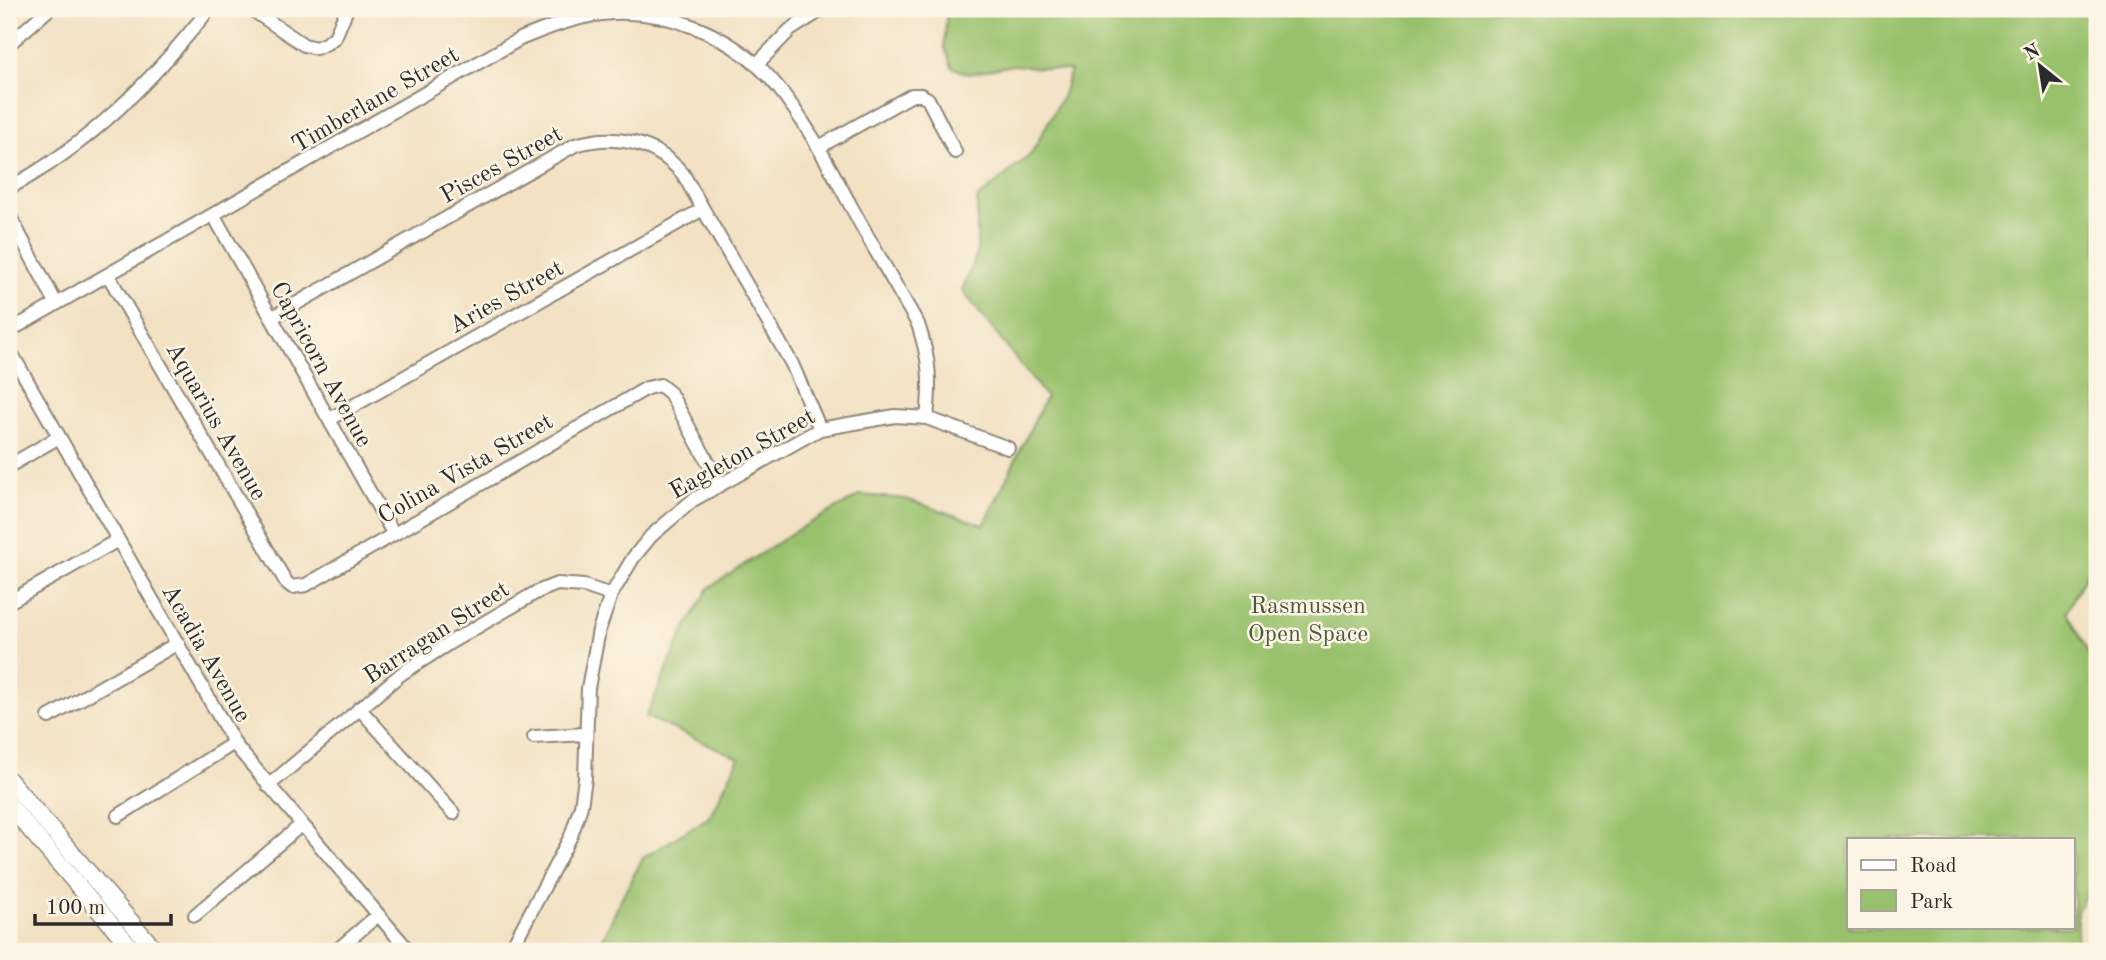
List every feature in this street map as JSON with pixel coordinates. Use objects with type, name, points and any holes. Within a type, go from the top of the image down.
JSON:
[{"type":"main road","points":[[9,780],[156,951]]},
{"type":"main road","points":[[9,805],[134,951]]},
{"type":"street","points":[[9,44],[49,9]]},
{"type":"street","points":[[9,188],[65,152],[130,99],[169,58],[209,9]]},
{"type":"street","points":[[251,9],[304,45],[316,48],[335,37],[347,9]]},
{"type":"street","points":[[757,64],[790,30],[823,9]]},
{"type":"street","name":"Timberlane Street","points":[[9,331],[520,40],[562,22],[601,14],[641,11],[687,23],[725,42],[757,64],[794,108],[819,147],[918,324],[927,351],[931,380],[927,418]]},
{"type":"street","points":[[819,147],[896,103],[912,95],[921,95],[928,100],[955,152]]},
{"type":"street","name":"Pisces Street","points":[[273,317],[575,145],[594,139],[612,139],[657,151],[671,160],[683,174],[792,364],[820,429]]},
{"type":"street","name":"Aries Street","points":[[330,419],[703,209]]},
{"type":"street","points":[[9,215],[56,303]]},
{"type":"street","name":"Capricorn Avenue","points":[[214,216],[393,533]]},
{"type":"street","name":"Aquarius Avenue","points":[[108,275],[286,582],[292,587]]},
{"type":"street","name":"Acadia Avenue","points":[[9,348],[234,743],[409,951]]},
{"type":"street","name":"Colina Vista Street","points":[[292,587],[306,585],[647,387],[660,384],[670,393],[720,485]]},
{"type":"street","name":"Eagleton Street","points":[[510,951],[571,836],[581,806],[585,778],[588,688],[599,630],[611,595],[633,558],[651,536],[693,500],[820,429],[895,416],[927,418],[1008,448]]},
{"type":"street","points":[[9,466],[59,437]]},
{"type":"street","points":[[9,602],[118,540]]},
{"type":"street","name":"Barragan Street","points":[[268,786],[359,708],[421,661],[537,592],[557,584],[584,586],[611,595]]},
{"type":"street","points":[[49,717],[178,643]]},
{"type":"street","points":[[359,708],[453,813]]},
{"type":"street","points":[[534,737],[585,734]]},
{"type":"street","points":[[118,816],[234,743]]},
{"type":"street","points":[[195,915],[301,825]]},
{"type":"street","points":[[336,951],[379,915]]},
{"type":"green space","name":"Rasmussen Open Space","points":[[947,9],[2097,9],[2097,554],[2067,611],[2097,671],[2097,875],[2077,911],[2077,951],[600,951],[599,947],[622,897],[643,858],[709,817],[739,758],[646,717],[683,633],[709,588],[795,531],[861,495],[906,499],[984,525],[1046,397],[962,290],[977,254],[977,199],[1031,154],[1063,95],[1070,71],[1014,65],[968,74],[952,67],[944,46]]}]
